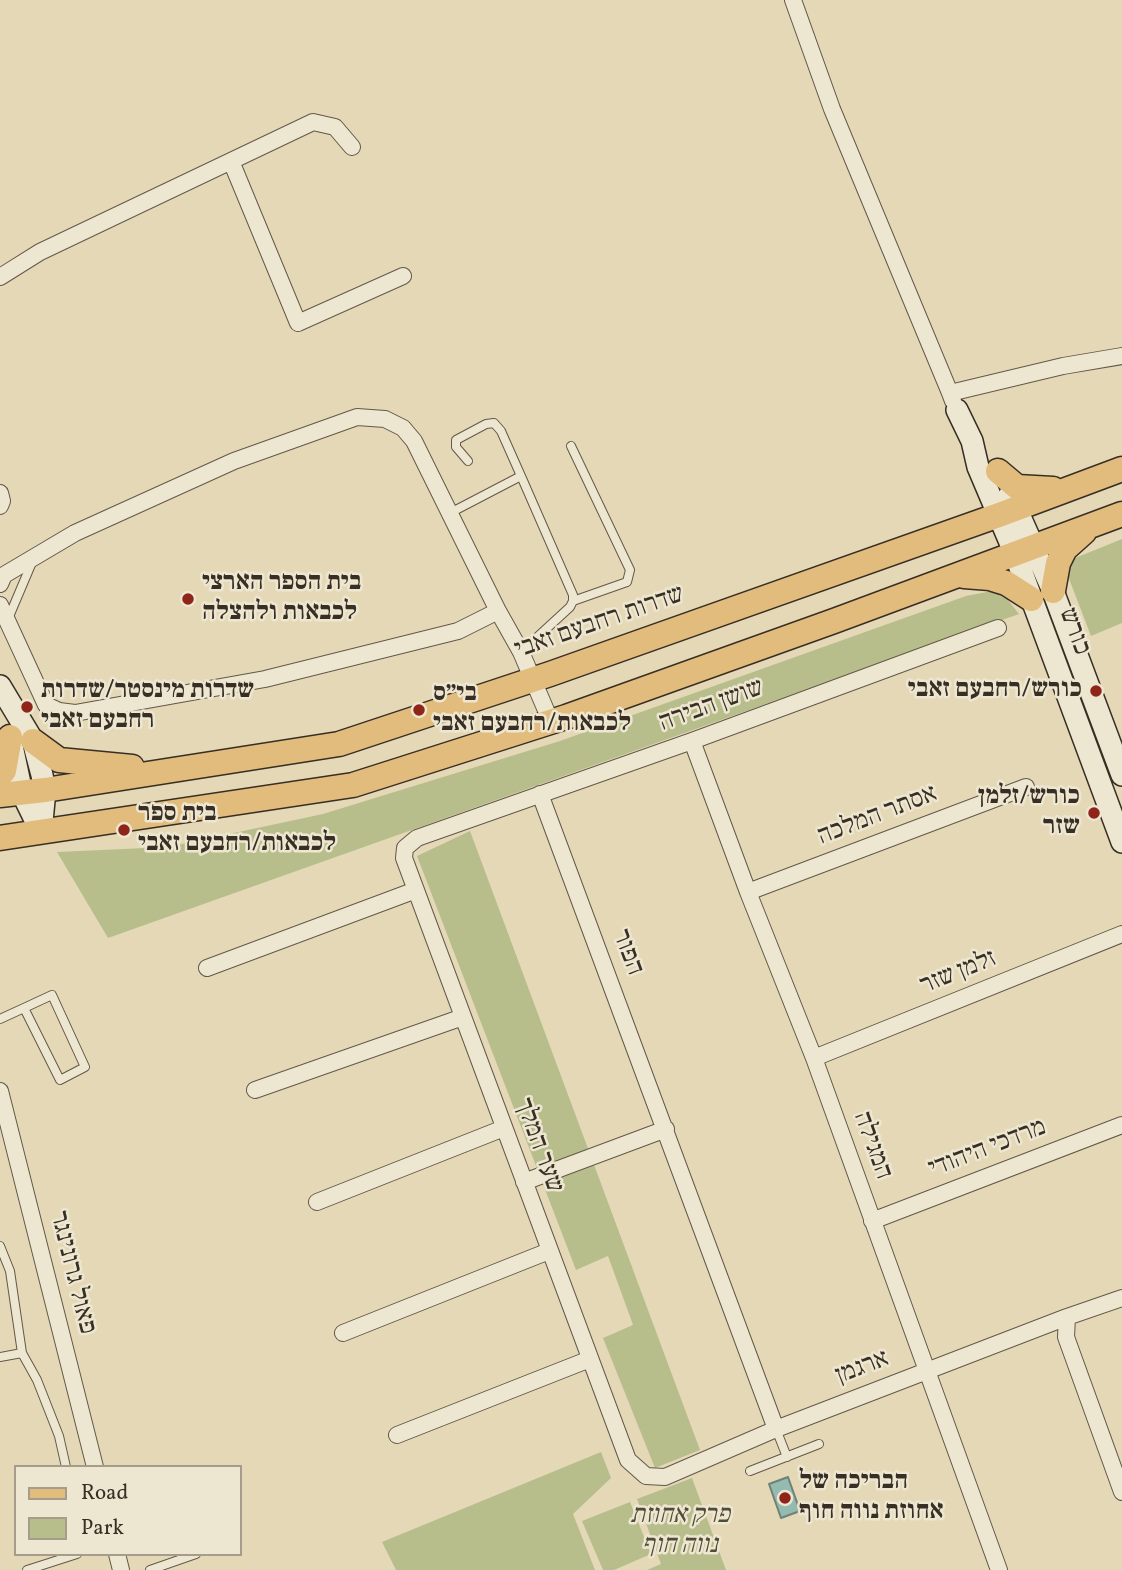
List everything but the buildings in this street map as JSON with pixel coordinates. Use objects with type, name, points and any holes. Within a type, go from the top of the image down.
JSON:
[{"type":"main road","name":"שדרות רחבעם זאבי","points":[[23,793],[340,744],[532,679],[1122,469]]},
{"type":"main road","points":[[998,471],[1017,487],[1064,489]]},
{"type":"main road","points":[[0,838],[353,785],[551,722],[1122,514]]},
{"type":"main road","points":[[957,575],[990,578],[1042,595],[1065,549],[1094,524]]},
{"type":"main road","points":[[0,775],[21,739],[59,760],[175,770]]},
{"type":"street","points":[[793,0],[832,109],[954,401],[1063,366],[1122,356]]},
{"type":"street","points":[[0,277],[40,252],[313,122],[335,127],[352,147]]},
{"type":"street","points":[[231,161],[298,323],[403,276]]},
{"type":"street","name":"כורש","points":[[954,401],[972,441],[978,467],[1008,511]]},
{"type":"street","points":[[0,584],[4,575],[75,533],[234,461],[357,417],[385,419],[402,428],[414,442],[521,652],[551,722]]},
{"type":"street","name":"כורש","points":[[972,441],[998,471],[1008,511],[1042,595],[1122,842]]},
{"type":"street","points":[[0,493],[0,506]]},
{"type":"street","name":"כורש","points":[[1042,595],[1122,775]]},
{"type":"street","points":[[0,605],[46,705],[59,711],[75,713],[265,679],[458,631],[498,611]]},
{"type":"street","name":"שושן הבירה","points":[[405,848],[417,838],[692,741],[998,628]]},
{"type":"street","points":[[0,686],[21,739],[23,793],[41,832]]},
{"type":"street","points":[[0,709],[21,739]]},
{"type":"street","name":"המגילה","points":[[692,741],[814,1058],[999,1570]]},
{"type":"street","name":"אסתר המלכה","points":[[748,892],[1026,787]]},
{"type":"street","name":"הפור","points":[[540,794],[776,1429]]},
{"type":"street","name":"שער המלך","points":[[405,848],[404,858],[628,1460]]},
{"type":"street","points":[[207,968],[416,890]]},
{"type":"street","name":"זלמן שזר","points":[[814,1058],[1122,934]]},
{"type":"street","points":[[255,1090],[463,1017]]},
{"type":"street","name":"פאול גרונינגר","points":[[0,1091],[94,1465]]},
{"type":"street","name":"מרדכי היהודי","points":[[872,1221],[1122,1125]]},
{"type":"street","points":[[317,1202],[505,1128]]},
{"type":"street","points":[[524,1182],[666,1129]]},
{"type":"street","points":[[343,1333],[549,1251]]},
{"type":"street","name":"ארגמן","points":[[628,1460],[646,1476],[665,1476],[776,1429],[1122,1298]]},
{"type":"street","points":[[1067,1317],[1066,1337],[1122,1492]]},
{"type":"street","points":[[397,1435],[590,1359]]},
{"type":"lane","points":[[468,461],[457,447],[456,440],[486,424],[494,423],[501,430],[573,595],[570,607],[521,652]]},
{"type":"lane","points":[[571,446],[630,570],[627,582],[573,601]]},
{"type":"lane","points":[[450,513],[521,476]]},
{"type":"lane","points":[[7,621],[34,557]]},
{"type":"lane","points":[[0,1019],[24,1007],[52,995],[85,1067],[60,1080],[24,1007]]},
{"type":"lane","points":[[0,1246],[10,1271],[22,1353],[42,1391],[59,1436],[66,1465]]},
{"type":"lane","points":[[0,1357],[22,1353]]},
{"type":"lane","points":[[776,1429],[787,1457]]},
{"type":"lane","points":[[750,1471],[819,1444]]},
{"type":"lane","points":[[27,1570],[71,1556]]},
{"type":"lane","points":[[150,1570],[190,1556]]},
{"type":"green space","points":[[1122,539],[1122,623],[1091,636],[1063,563]]},
{"type":"green space","points":[[992,591],[1008,600],[1019,614],[108,938],[57,852],[168,847],[323,814],[560,741],[966,596]]},
{"type":"green space","points":[[470,831],[700,1450],[655,1468],[603,1338],[633,1325],[608,1256],[576,1270],[417,856]]},
{"type":"green space","points":[[601,1452],[611,1478],[573,1514],[595,1570],[396,1570],[382,1542]]},
{"type":"green space","name":"פרק אחוזת נווה חוף","points":[[692,1478],[726,1570],[647,1570],[661,1564],[637,1499]]},
{"type":"green space","points":[[630,1502],[651,1554],[614,1570],[603,1570],[582,1521]]},
{"type":"water","name":"הבריכה של אחוזת נווה חוף","points":[[788,1477],[800,1511],[781,1518],[769,1484]]},
{"type":"place","name":"בית הספר הארצי לכבאות ולהצלה","points":[[188,599]]},
{"type":"place","name":"כורש/רחבעם זאבי","points":[[1096,691]]},
{"type":"place","name":"שדרות מינסטר/שדרות רחבעם זאבי","points":[[27,707]]},
{"type":"place","name":"בי״ס לכבאות/רחבעם זאבי","points":[[419,710]]},
{"type":"place","name":"כורש/זלמן שזר","points":[[1094,813]]},
{"type":"place","name":"בית ספר לכבאות/רחבעם זאבי","points":[[124,830]]},
{"type":"place","name":"הבריכה של אחוזת נווה חוף","points":[[785,1498]]}]
